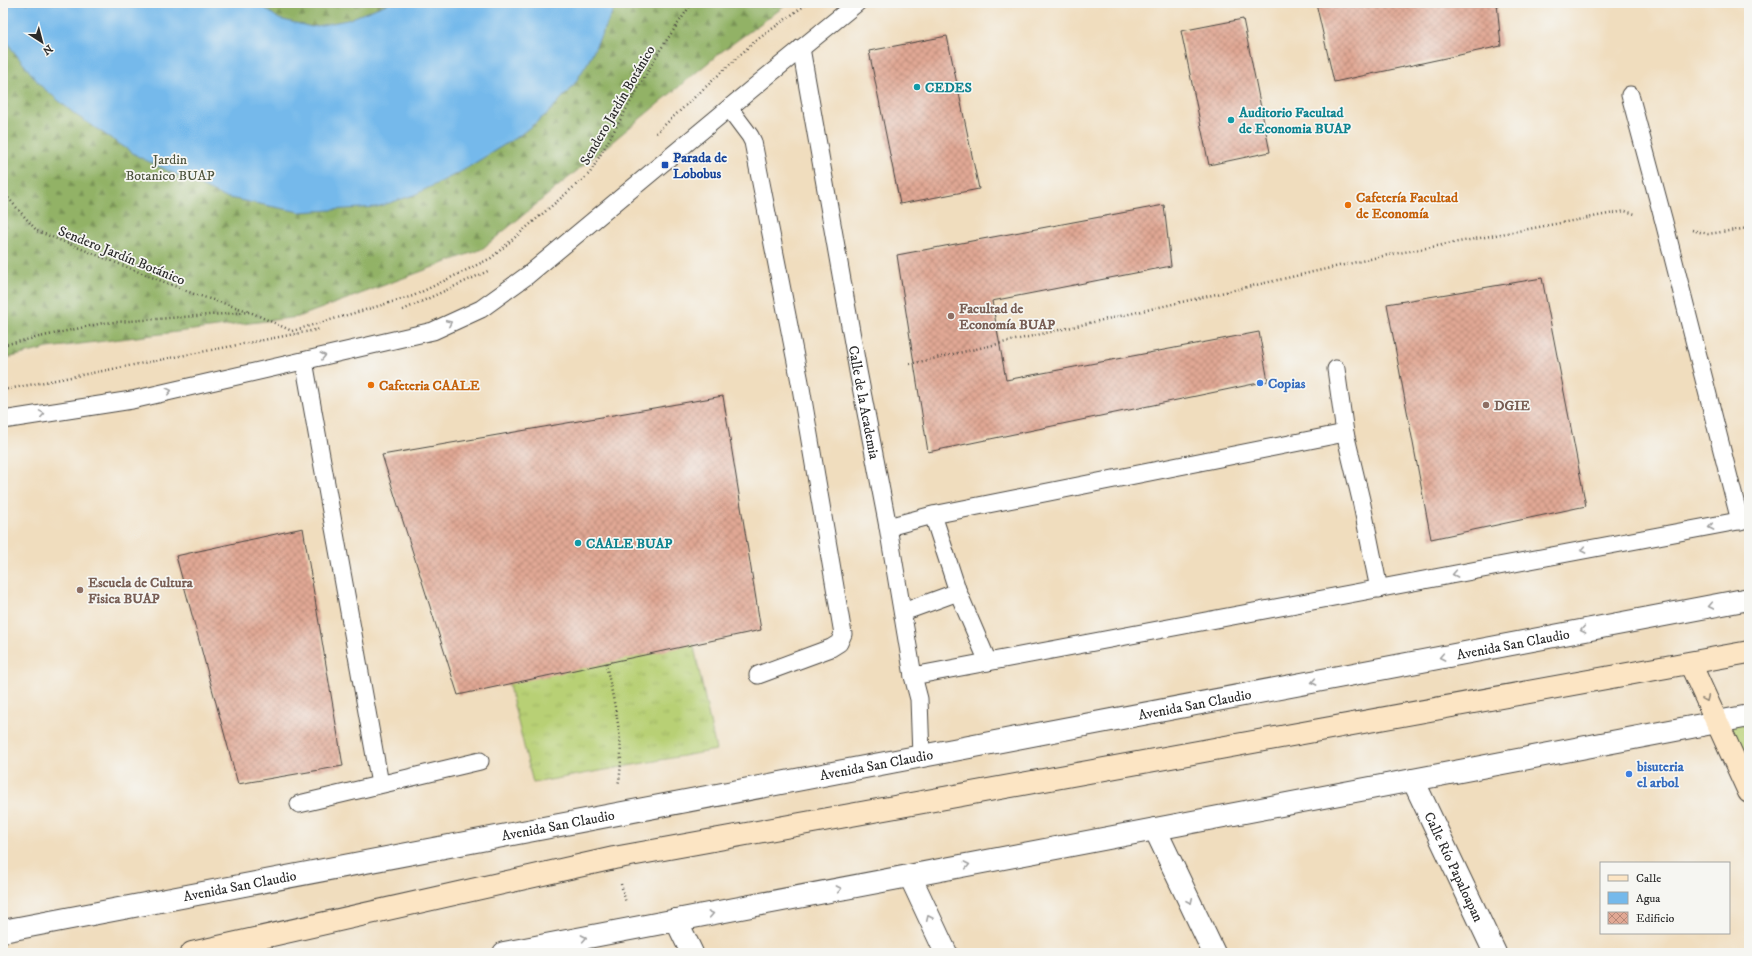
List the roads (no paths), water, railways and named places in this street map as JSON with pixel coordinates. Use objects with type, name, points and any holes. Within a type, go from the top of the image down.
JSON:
[{"type":"street","name":"Avenida San Claudio","points":[[3,931],[610,814],[921,757],[1749,599]]},
{"type":"street","points":[[192,953],[614,858],[1749,652]]},
{"type":"street","points":[[1690,663],[1749,792]]},
{"type":"street","points":[[504,953],[1749,716]]},
{"type":"street","name":"Calle Río Papaloapan","points":[[1413,780],[1495,953]]},
{"type":"street","points":[[1155,829],[1214,953]]},
{"type":"street","points":[[910,876],[946,953]]},
{"type":"street","points":[[676,920],[692,953]]},
{"type":"lane","points":[[3,420],[132,400],[304,361],[433,331],[481,309],[528,276],[857,3]]},
{"type":"lane","name":"Calle de la Academia","points":[[801,48],[918,699],[921,757]]},
{"type":"lane","points":[[913,676],[1745,520],[1630,95]]},
{"type":"lane","points":[[729,108],[753,142],[800,382],[844,634],[839,643],[831,648],[758,675]]},
{"type":"lane","points":[[304,361],[380,784]]},
{"type":"lane","points":[[1336,369],[1345,433],[1361,500],[1378,589]]},
{"type":"lane","points":[[888,527],[933,515],[1345,433]]},
{"type":"lane","points":[[933,515],[958,592],[988,662]]},
{"type":"lane","points":[[902,612],[958,592]]},
{"type":"lane","points":[[299,804],[480,761]]},
{"type":"water","points":[[3,3],[258,3],[279,19],[312,27],[347,20],[389,3],[617,3],[588,62],[573,86],[548,113],[520,135],[462,171],[414,195],[377,207],[300,212],[224,197],[139,157],[76,115],[41,86],[11,48],[3,32]]},
{"type":"place","name":"CEDES","points":[[917,87]]},
{"type":"place","name":"Auditorio Facultad de Economia BUAP","points":[[1231,120]]},
{"type":"place","name":"Parada de Lobobus","points":[[665,165]]},
{"type":"place","name":"Cafetería Facultad de Economía","points":[[1348,205]]},
{"type":"place","name":"Facultad de Economía BUAP","points":[[951,316]]},
{"type":"place","name":"Copias","points":[[1260,383]]},
{"type":"place","name":"Cafeteria CAALE","points":[[371,385]]},
{"type":"place","name":"DGIE","points":[[1486,405]]},
{"type":"place","name":"CAALE BUAP","points":[[578,543]]},
{"type":"place","name":"Escuela de Cultura Fisica BUAP","points":[[80,590]]},
{"type":"place","name":"bisuteria el arbol","points":[[1629,774]]},
{"type":"park label","name":"Jardin Botanico BUAP","points":[[170,168]]}]
